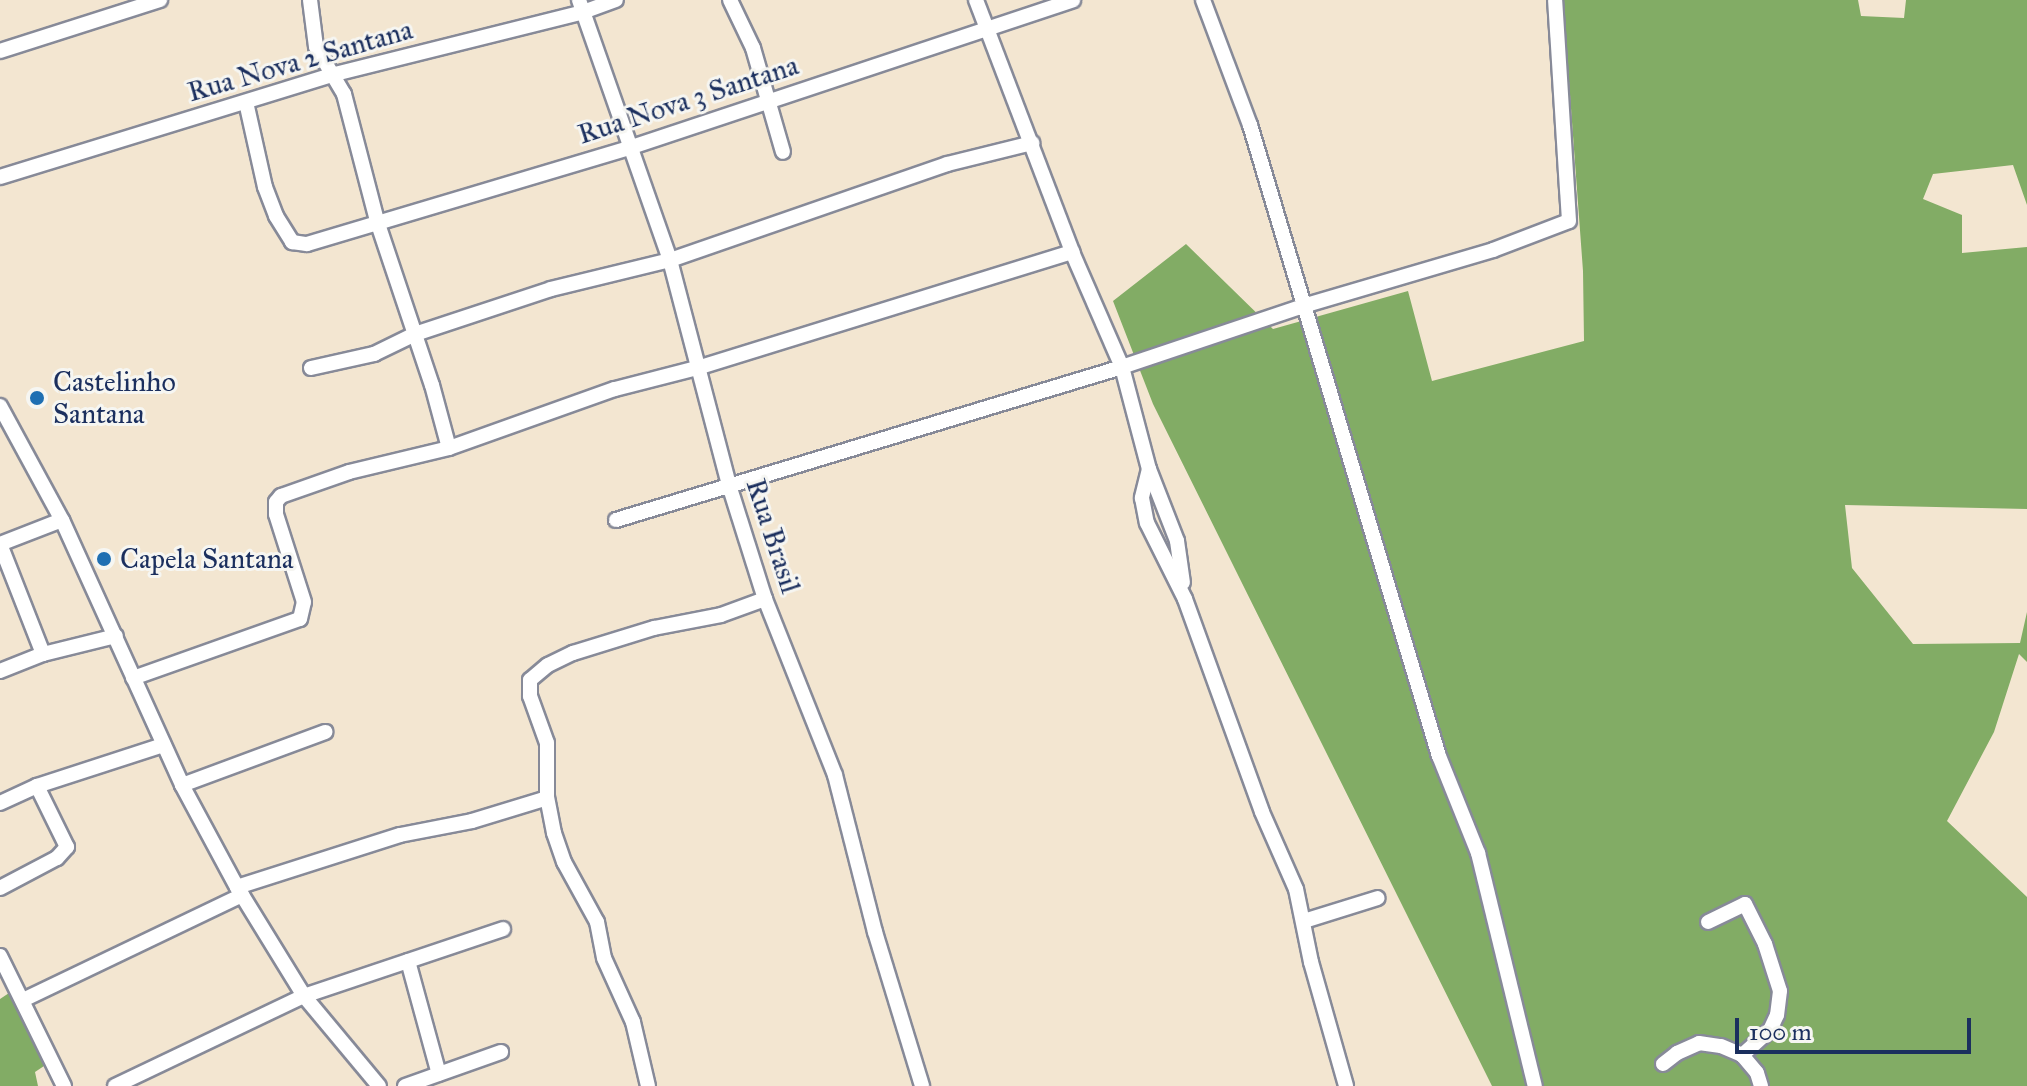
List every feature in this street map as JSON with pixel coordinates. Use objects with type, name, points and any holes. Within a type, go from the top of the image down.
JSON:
[{"type":"street","points":[[0,51],[160,0]]},
{"type":"street","points":[[310,0],[316,47],[344,94],[377,221],[449,448]]},
{"type":"street","name":"Rua Nova 2 Santana","points":[[0,177],[331,75],[581,6],[616,0]]},
{"type":"street","points":[[730,0],[753,48],[783,152]]},
{"type":"street","points":[[976,0],[1072,252],[1122,367],[1149,469],[1177,541],[1185,599]]},
{"type":"street","name":"Rua Nova 3 Santana","points":[[246,102],[265,187],[286,236],[299,245],[629,148],[1073,0]]},
{"type":"street","points":[[1203,0],[1250,125],[1439,756],[1478,853],[1535,1086]]},
{"type":"street","points":[[616,520],[1122,367],[1303,306],[1493,250],[1569,221],[1555,0]]},
{"type":"street","name":"Rua Brasil","points":[[581,6],[670,260],[730,488],[765,599],[835,775],[875,932],[922,1086]]},
{"type":"street","points":[[311,368],[374,354],[415,334],[551,289],[670,260],[947,164],[1032,143]]},
{"type":"street","points":[[133,678],[300,619],[304,602],[276,514],[276,502],[281,496],[349,472],[449,448],[532,416],[1072,252]]},
{"type":"street","points":[[0,407],[62,520],[182,785],[239,891],[304,996],[379,1086]]},
{"type":"street","points":[[1149,469],[1144,511],[1185,599],[1262,812],[1293,880],[1311,962],[1346,1086]]},
{"type":"street","points":[[43,654],[0,544],[62,520]]},
{"type":"street","points":[[648,1086],[633,1022],[604,958],[597,922],[564,862],[547,798],[547,743],[530,696],[533,676],[548,665],[586,648],[654,628],[712,618],[765,599]]},
{"type":"street","points":[[0,671],[43,654],[116,636]]},
{"type":"street","points":[[182,785],[325,732]]},
{"type":"street","points":[[0,803],[37,786],[163,745]]},
{"type":"street","points":[[2,884],[57,858],[67,847],[37,786]]},
{"type":"street","points":[[23,1000],[239,891],[400,835],[472,821],[547,798]]},
{"type":"street","points":[[1304,921],[1378,898]]},
{"type":"street","points":[[1708,922],[1745,904],[1765,944],[1780,991],[1777,1015],[1770,1030],[1742,1055]]},
{"type":"street","points":[[115,1086],[304,996],[503,929]]},
{"type":"street","points":[[0,956],[64,1086]]},
{"type":"street","points":[[408,961],[439,1074]]},
{"type":"street","points":[[1663,1064],[1699,1043],[1721,1046],[1742,1055],[1757,1073],[1761,1086]]},
{"type":"street","points":[[405,1086],[501,1052]]},
{"type":"green space","points":[[1563,0],[1858,0],[1861,16],[1904,18],[1906,0],[2027,0],[2027,205],[2013,165],[1933,174],[1923,199],[1962,215],[1962,253],[2027,247],[2027,509],[1845,505],[1852,568],[1913,644],[2020,643],[2027,612],[2027,662],[2019,654],[1994,732],[1947,821],[2027,897],[2027,1086],[1492,1086],[1153,404],[1113,301],[1186,244],[1273,329],[1408,291],[1432,381],[1584,341],[1583,271]]},
{"type":"green space","points":[[9,993],[47,1064],[35,1072],[38,1086],[0,1086],[0,999]]},
{"type":"place","name":"Castelinho Santana","points":[[37,398]]},
{"type":"place","name":"Capela Santana","points":[[104,559]]}]
